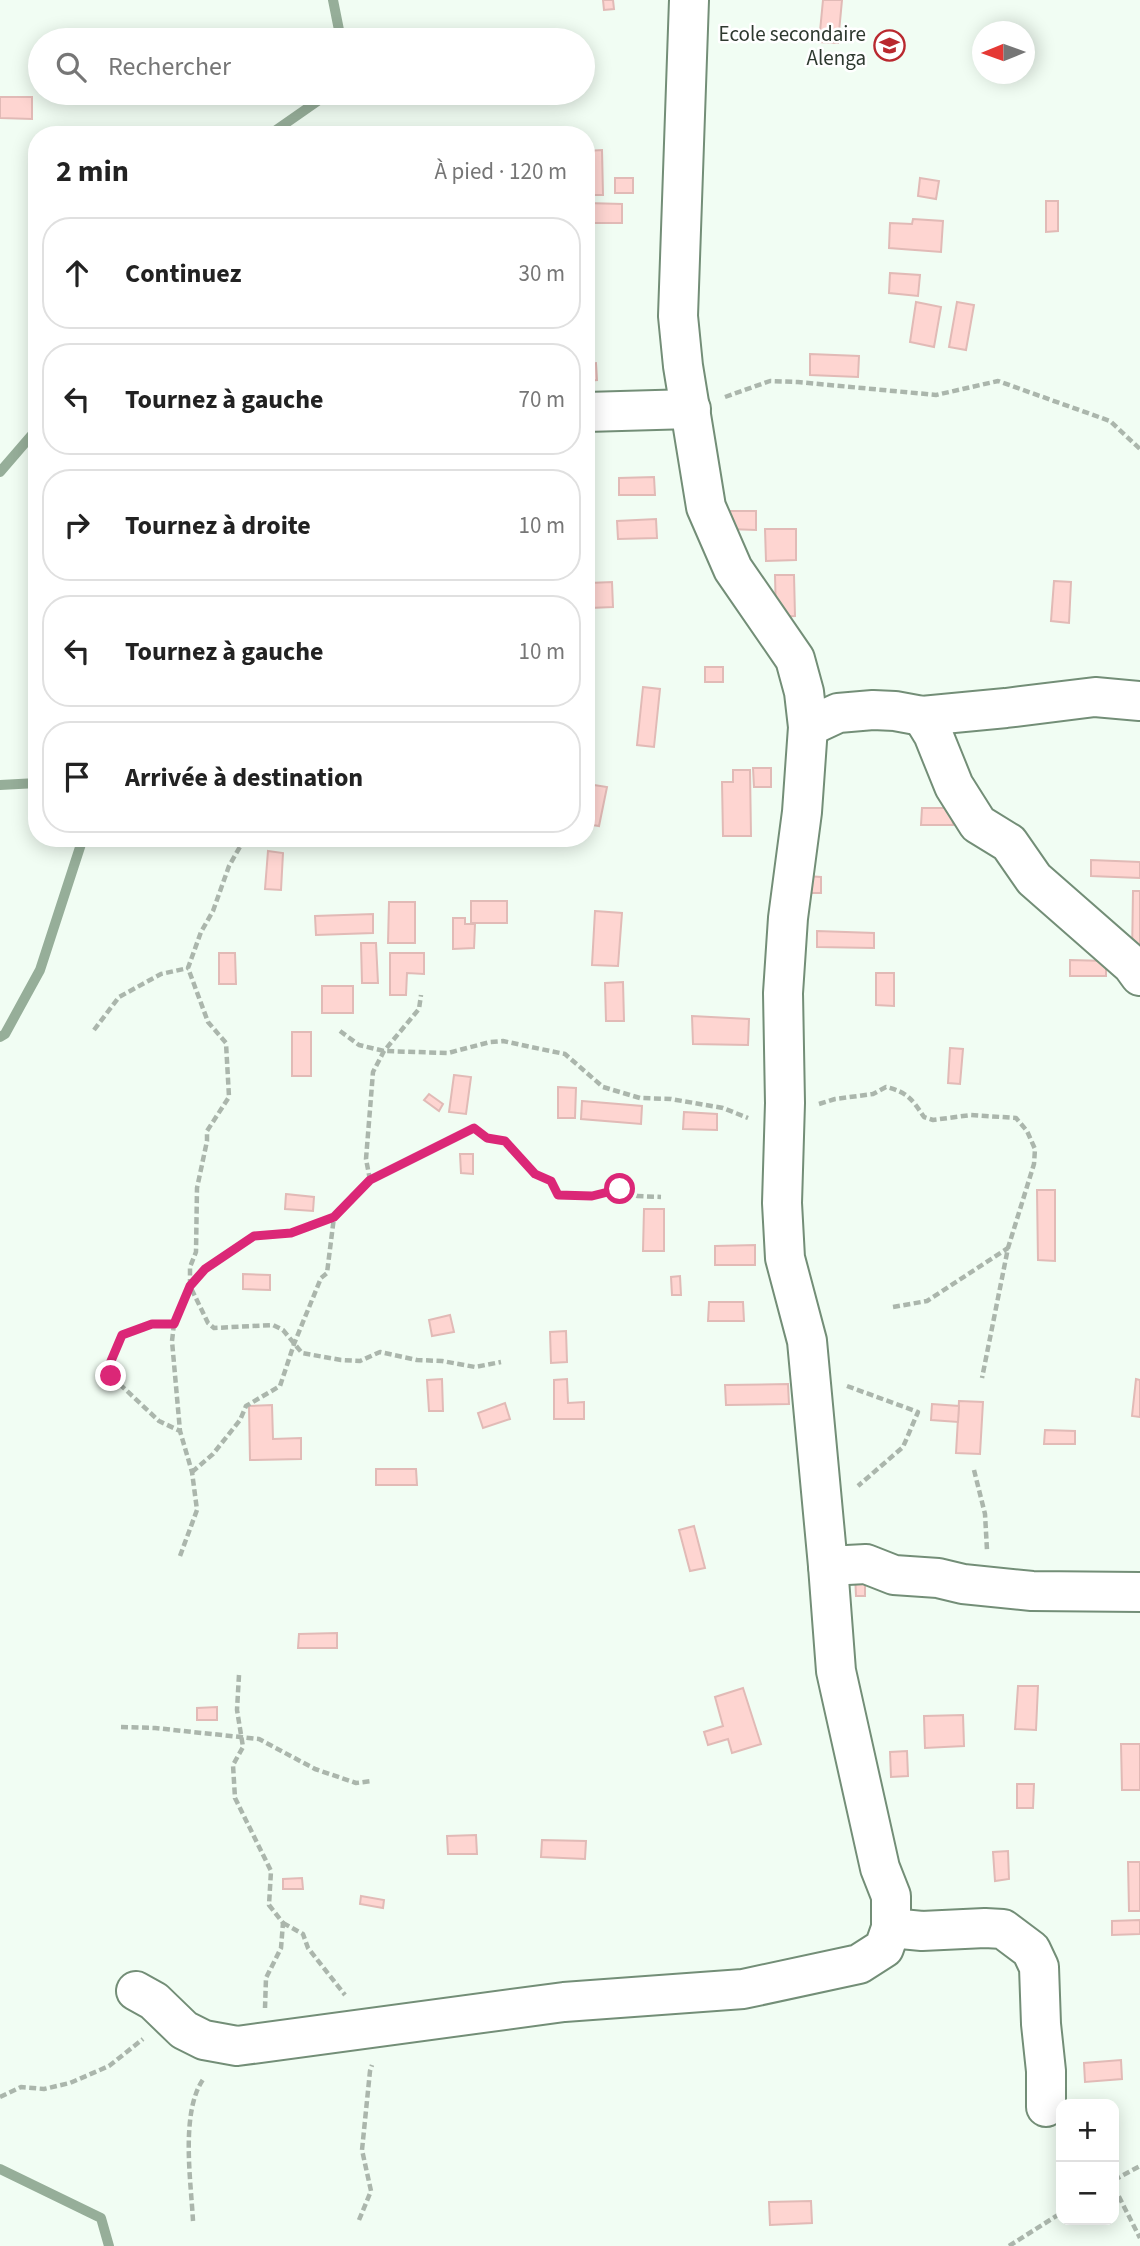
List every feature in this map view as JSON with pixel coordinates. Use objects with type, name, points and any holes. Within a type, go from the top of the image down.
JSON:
[{"type":"street","points":[[136,1991],[154,2001],[184,2030],[204,2040],[245,2044],[564,2002],[743,1989],[859,1964],[884,1948],[891,1928],[891,1896],[880,1868],[836,1671],[812,1381],[807,1341],[785,1258],[782,1203],[785,1113],[783,993],[808,727],[804,692],[795,659],[733,569],[706,507],[683,366],[678,316],[689,0]]},
{"type":"street","points":[[595,412],[691,408]]},
{"type":"street","points":[[808,727],[838,713],[861,711],[895,711],[922,716],[1095,697],[1140,701]]},
{"type":"street","points":[[922,716],[933,734],[954,786],[978,824],[1009,843],[1034,879],[1132,965],[1140,976]]},
{"type":"street","points":[[828,1566],[866,1564],[894,1575],[1032,1591],[1140,1592]]},
{"type":"street","points":[[891,1928],[922,1931],[1003,1929],[1031,1950],[1039,1967],[1046,2108]]},
{"type":"path","points":[[691,408],[770,382],[936,394],[998,381],[1110,421],[1140,449]]},
{"type":"path","points":[[240,847],[229,866],[188,968],[208,1022],[226,1043],[229,1097],[207,1131],[197,1188],[196,1252],[190,1267],[190,1286],[208,1323],[214,1328],[274,1325],[283,1330],[302,1353],[341,1360],[360,1361],[380,1352],[417,1360],[475,1367],[501,1362]]},
{"type":"path","points":[[94,1030],[119,997],[161,974],[188,968]]},
{"type":"path","points":[[370,1180],[366,1159],[373,1072],[384,1051],[419,1009],[421,995]]},
{"type":"path","points":[[340,1031],[359,1045],[384,1051],[448,1053],[503,1041],[565,1054],[603,1087],[640,1098],[671,1099],[723,1108],[752,1120],[835,1099],[873,1094],[886,1087],[902,1091],[924,1117],[933,1120],[971,1115],[1016,1118],[1027,1131],[1034,1157],[1008,1248],[982,1378]]},
{"type":"path","points":[[180,1556],[197,1510],[192,1472],[180,1431],[172,1341],[174,1324],[190,1286],[205,1269],[254,1236],[291,1233],[334,1217],[370,1180],[474,1128],[487,1138],[505,1141],[535,1174],[551,1181],[558,1195],[592,1196],[620,1189],[637,1196],[661,1197]]},
{"type":"path","points":[[192,1472],[213,1454],[227,1437],[240,1420],[246,1406],[280,1386],[321,1278],[327,1273],[334,1217]]},
{"type":"path","points":[[893,1307],[928,1301],[1008,1248]]},
{"type":"path","points":[[174,1324],[152,1324],[122,1335],[111,1361],[111,1376],[159,1421],[180,1431]]},
{"type":"path","points":[[812,1381],[836,1382],[918,1412],[903,1447],[871,1474],[824,1521]]},
{"type":"path","points":[[974,1471],[985,1514],[988,1571],[996,1587]]},
{"type":"path","points":[[193,2221],[188,2133],[198,2087],[211,2068],[265,2026],[266,1978],[281,1948],[283,1923],[270,1905],[271,1871],[235,1798],[233,1765],[243,1747],[237,1710],[239,1675]]},
{"type":"path","points":[[121,1727],[259,1739],[315,1769],[356,1783],[372,1781]]},
{"type":"path","points":[[0,2097],[21,2087],[44,2089],[70,2083],[108,2066],[130,2047],[173,2019]]},
{"type":"path","points":[[1119,2177],[1140,2166]]},
{"type":"path","points":[[1119,2197],[1140,2238]]},
{"type":"path","points":[[1009,2246],[1056,2216]]},
{"type":"building","points":[[603,0],[613,0],[614,9],[604,10]]},
{"type":"building","points":[[823,0],[842,0],[838,43],[819,42]]},
{"type":"building","points":[[0,97],[28,97],[28,105],[32,105],[32,119],[0,118]]},
{"type":"building","points":[[595,150],[602,150],[603,195],[595,195]]},
{"type":"building","points":[[615,178],[633,178],[633,193],[615,193]]},
{"type":"building","points":[[920,178],[939,181],[936,199],[918,196]]},
{"type":"building","points":[[1046,201],[1058,201],[1058,231],[1046,232]]},
{"type":"building","points":[[595,203],[622,204],[622,223],[595,223]]},
{"type":"building","points":[[913,219],[943,221],[941,252],[889,248],[890,223],[912,224]]},
{"type":"building","points":[[890,273],[920,275],[918,296],[889,293]]},
{"type":"building","points":[[916,302],[941,307],[934,347],[910,342]]},
{"type":"building","points":[[957,302],[974,305],[966,350],[949,347]]},
{"type":"building","points":[[810,354],[859,356],[858,377],[810,375]]},
{"type":"building","points":[[654,477],[655,495],[619,495],[619,478]]},
{"type":"building","points":[[729,511],[756,511],[756,530],[729,529]]},
{"type":"building","points":[[656,519],[657,538],[618,539],[617,521]]},
{"type":"building","points":[[765,529],[796,529],[796,560],[766,561]]},
{"type":"building","points":[[775,575],[794,575],[795,616],[776,617]]},
{"type":"building","points":[[1054,581],[1071,582],[1069,623],[1051,621]]},
{"type":"building","points":[[612,582],[613,607],[595,608],[595,583]]},
{"type":"building","points":[[705,667],[723,667],[723,682],[705,682]]},
{"type":"building","points":[[643,687],[660,689],[654,747],[637,745]]},
{"type":"building","points":[[753,768],[771,768],[771,787],[754,787]]},
{"type":"building","points":[[733,770],[750,770],[751,836],[723,836],[722,782],[733,782]]},
{"type":"building","points":[[595,785],[607,787],[599,826],[595,825]]},
{"type":"building","points":[[922,808],[952,808],[953,825],[921,825]]},
{"type":"building","points":[[268,851],[283,853],[281,890],[265,889]]},
{"type":"building","points":[[1091,860],[1140,862],[1140,878],[1091,876]]},
{"type":"building","points":[[806,876],[821,877],[821,893],[805,893]]},
{"type":"building","points":[[1133,891],[1140,891],[1140,957],[1132,957]]},
{"type":"building","points":[[471,901],[507,901],[507,923],[471,923]]},
{"type":"building","points":[[389,902],[415,902],[415,943],[388,943]]},
{"type":"building","points":[[595,911],[622,913],[618,966],[592,965]]},
{"type":"building","points":[[373,914],[373,933],[316,935],[315,916]]},
{"type":"building","points":[[453,918],[465,918],[465,924],[475,924],[474,948],[453,949]]},
{"type":"building","points":[[817,931],[874,933],[874,948],[817,947]]},
{"type":"building","points":[[361,943],[376,943],[378,983],[362,983]]},
{"type":"building","points":[[219,953],[235,953],[236,984],[219,984]]},
{"type":"building","points":[[390,953],[424,953],[424,974],[407,973],[406,995],[390,995]]},
{"type":"building","points":[[1070,960],[1106,961],[1106,976],[1070,976]]},
{"type":"building","points":[[876,973],[894,973],[894,1006],[876,1005]]},
{"type":"building","points":[[623,982],[624,1021],[606,1021],[605,983]]},
{"type":"building","points":[[322,986],[353,986],[353,1013],[322,1013]]},
{"type":"building","points":[[692,1016],[749,1019],[748,1045],[693,1044]]},
{"type":"building","points":[[292,1032],[311,1032],[311,1076],[292,1076]]},
{"type":"building","points":[[950,1048],[963,1049],[960,1084],[948,1083]]},
{"type":"building","points":[[454,1075],[471,1077],[466,1114],[449,1112]]},
{"type":"building","points":[[558,1087],[576,1088],[575,1118],[558,1118]]},
{"type":"building","points":[[429,1094],[443,1104],[439,1111],[424,1100]]},
{"type":"building","points":[[582,1101],[642,1106],[641,1124],[581,1119]]},
{"type":"building","points":[[684,1112],[717,1114],[717,1130],[683,1129]]},
{"type":"building","points":[[460,1154],[473,1154],[473,1174],[461,1173]]},
{"type":"building","points":[[1037,1190],[1055,1190],[1055,1261],[1038,1260]]},
{"type":"building","points":[[286,1194],[314,1197],[313,1211],[285,1209]]},
{"type":"building","points":[[644,1209],[664,1209],[664,1251],[643,1251]]},
{"type":"building","points":[[755,1245],[755,1265],[715,1265],[715,1246]]},
{"type":"building","points":[[243,1274],[270,1275],[270,1290],[243,1289]]},
{"type":"building","points":[[680,1276],[681,1295],[672,1295],[671,1277]]},
{"type":"building","points":[[709,1302],[743,1302],[744,1321],[708,1321]]},
{"type":"building","points":[[450,1315],[454,1332],[432,1336],[429,1320]]},
{"type":"building","points":[[566,1331],[567,1362],[551,1363],[550,1332]]},
{"type":"building","points":[[442,1379],[443,1411],[429,1411],[427,1380]]},
{"type":"building","points":[[567,1379],[568,1403],[584,1402],[584,1419],[554,1419],[554,1380]]},
{"type":"building","points":[[1136,1379],[1140,1380],[1140,1417],[1132,1416]]},
{"type":"building","points":[[788,1384],[789,1404],[726,1405],[725,1385]]},
{"type":"building","points":[[959,1401],[983,1402],[980,1454],[956,1453]]},
{"type":"building","points":[[505,1403],[510,1419],[483,1428],[478,1413]]},
{"type":"building","points":[[932,1404],[959,1406],[958,1422],[931,1420]]},
{"type":"building","points":[[272,1405],[273,1439],[301,1438],[301,1459],[250,1460],[249,1406]]},
{"type":"building","points":[[1045,1430],[1075,1431],[1075,1444],[1044,1444]]},
{"type":"building","points":[[376,1469],[416,1469],[417,1485],[376,1485]]},
{"type":"building","points":[[694,1526],[705,1568],[690,1571],[679,1530]]},
{"type":"building","points":[[855,1573],[865,1573],[865,1596],[856,1596]]},
{"type":"building","points":[[337,1633],[337,1648],[298,1648],[299,1634]]},
{"type":"building","points":[[1018,1686],[1038,1686],[1036,1730],[1015,1729]]},
{"type":"building","points":[[743,1688],[761,1744],[732,1753],[728,1739],[708,1745],[704,1732],[723,1726],[715,1697]]},
{"type":"building","points":[[217,1707],[217,1720],[197,1720],[197,1708]]},
{"type":"building","points":[[963,1715],[964,1746],[925,1748],[924,1716]]},
{"type":"building","points":[[1121,1744],[1140,1744],[1140,1790],[1122,1790]]},
{"type":"building","points":[[907,1751],[908,1776],[891,1777],[890,1752]]},
{"type":"building","points":[[1017,1784],[1034,1784],[1033,1808],[1017,1808]]},
{"type":"building","points":[[476,1835],[477,1854],[448,1854],[447,1836]]},
{"type":"building","points":[[542,1840],[586,1841],[585,1859],[541,1857]]},
{"type":"building","points":[[1008,1851],[1009,1879],[995,1881],[993,1852]]},
{"type":"building","points":[[1128,1862],[1140,1862],[1140,1911],[1129,1911]]},
{"type":"building","points":[[302,1878],[303,1889],[283,1889],[283,1879]]},
{"type":"building","points":[[361,1896],[384,1900],[383,1908],[360,1904]]},
{"type":"building","points":[[1140,1920],[1140,1934],[1112,1935],[1112,1921]]},
{"type":"building","points":[[1121,2060],[1122,2079],[1085,2082],[1084,2063]]},
{"type":"building","points":[[811,2201],[812,2223],[770,2225],[769,2202]]},
{"type":"waterway","points":[[333,0],[339,28]]},
{"type":"waterway","points":[[282,126],[312,105]]},
{"type":"waterway","points":[[0,472],[28,439]]},
{"type":"waterway","points":[[0,785],[28,783]]},
{"type":"waterway","points":[[0,1037],[5,1034],[40,970],[80,847]]},
{"type":"waterway","points":[[0,2169],[101,2218],[109,2246]]},
{"type":"place","name":"Ecole secondaire Alenga","points":[[889,46]]},
{"type":"route","points":[[111,1376],[111,1361],[122,1335],[152,1324],[174,1324],[190,1286],[205,1269],[254,1236],[291,1233],[334,1217],[370,1180],[463,1132],[474,1128],[487,1138],[505,1141],[521,1162],[535,1174],[551,1181],[558,1195],[592,1196],[620,1189]]}]
